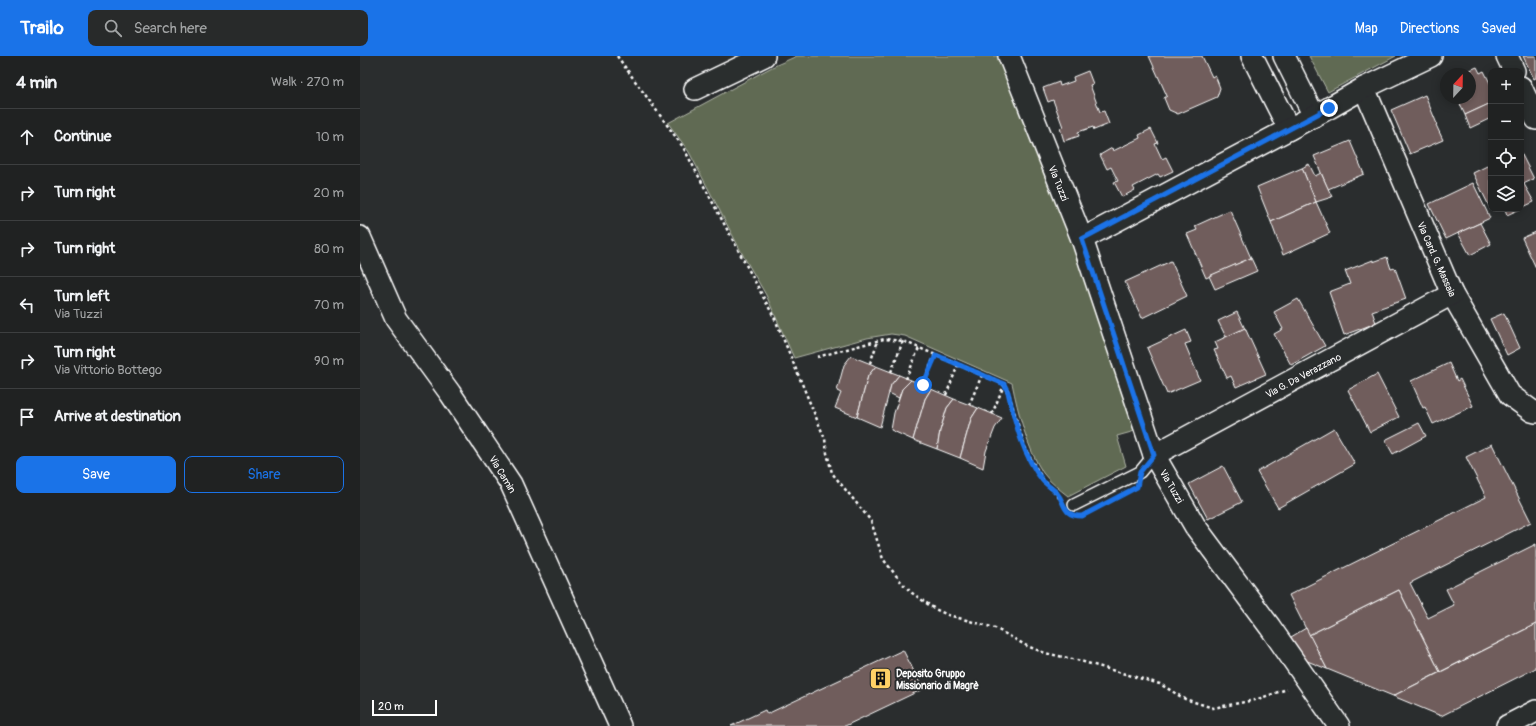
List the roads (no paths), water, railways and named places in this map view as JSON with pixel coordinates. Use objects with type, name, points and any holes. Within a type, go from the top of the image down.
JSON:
[{"type":"street","points":[[695,89],[764,56]]},
{"type":"street","name":"Via Tuzzi","points":[[1009,56],[1082,239],[1154,455],[1195,526],[1309,681],[1339,726]]},
{"type":"street","points":[[1252,56],[1289,129]]},
{"type":"street","points":[[1284,56],[1314,116]]},
{"type":"street","points":[[1082,239],[1364,88],[1431,56]]},
{"type":"street","points":[[1507,56],[1513,68]]},
{"type":"street","name":"Via Card. G. Massaia","points":[[1364,88],[1452,294],[1510,395],[1532,411],[1536,412]]},
{"type":"street","points":[[1524,93],[1536,119]]},
{"type":"street","name":"Via Camin","points":[[360,237],[396,318],[450,393],[511,484],[620,726]]},
{"type":"street","name":"Via G. Da Verazzano","points":[[1154,455],[1452,294]]},
{"type":"street","points":[[1508,726],[1536,711]]},
{"type":"lane","points":[[1074,505],[1140,472],[1154,455]]},
{"type":"place","name":"Deposito Gruppo Missionario di Magrè","points":[[880,679]]}]
